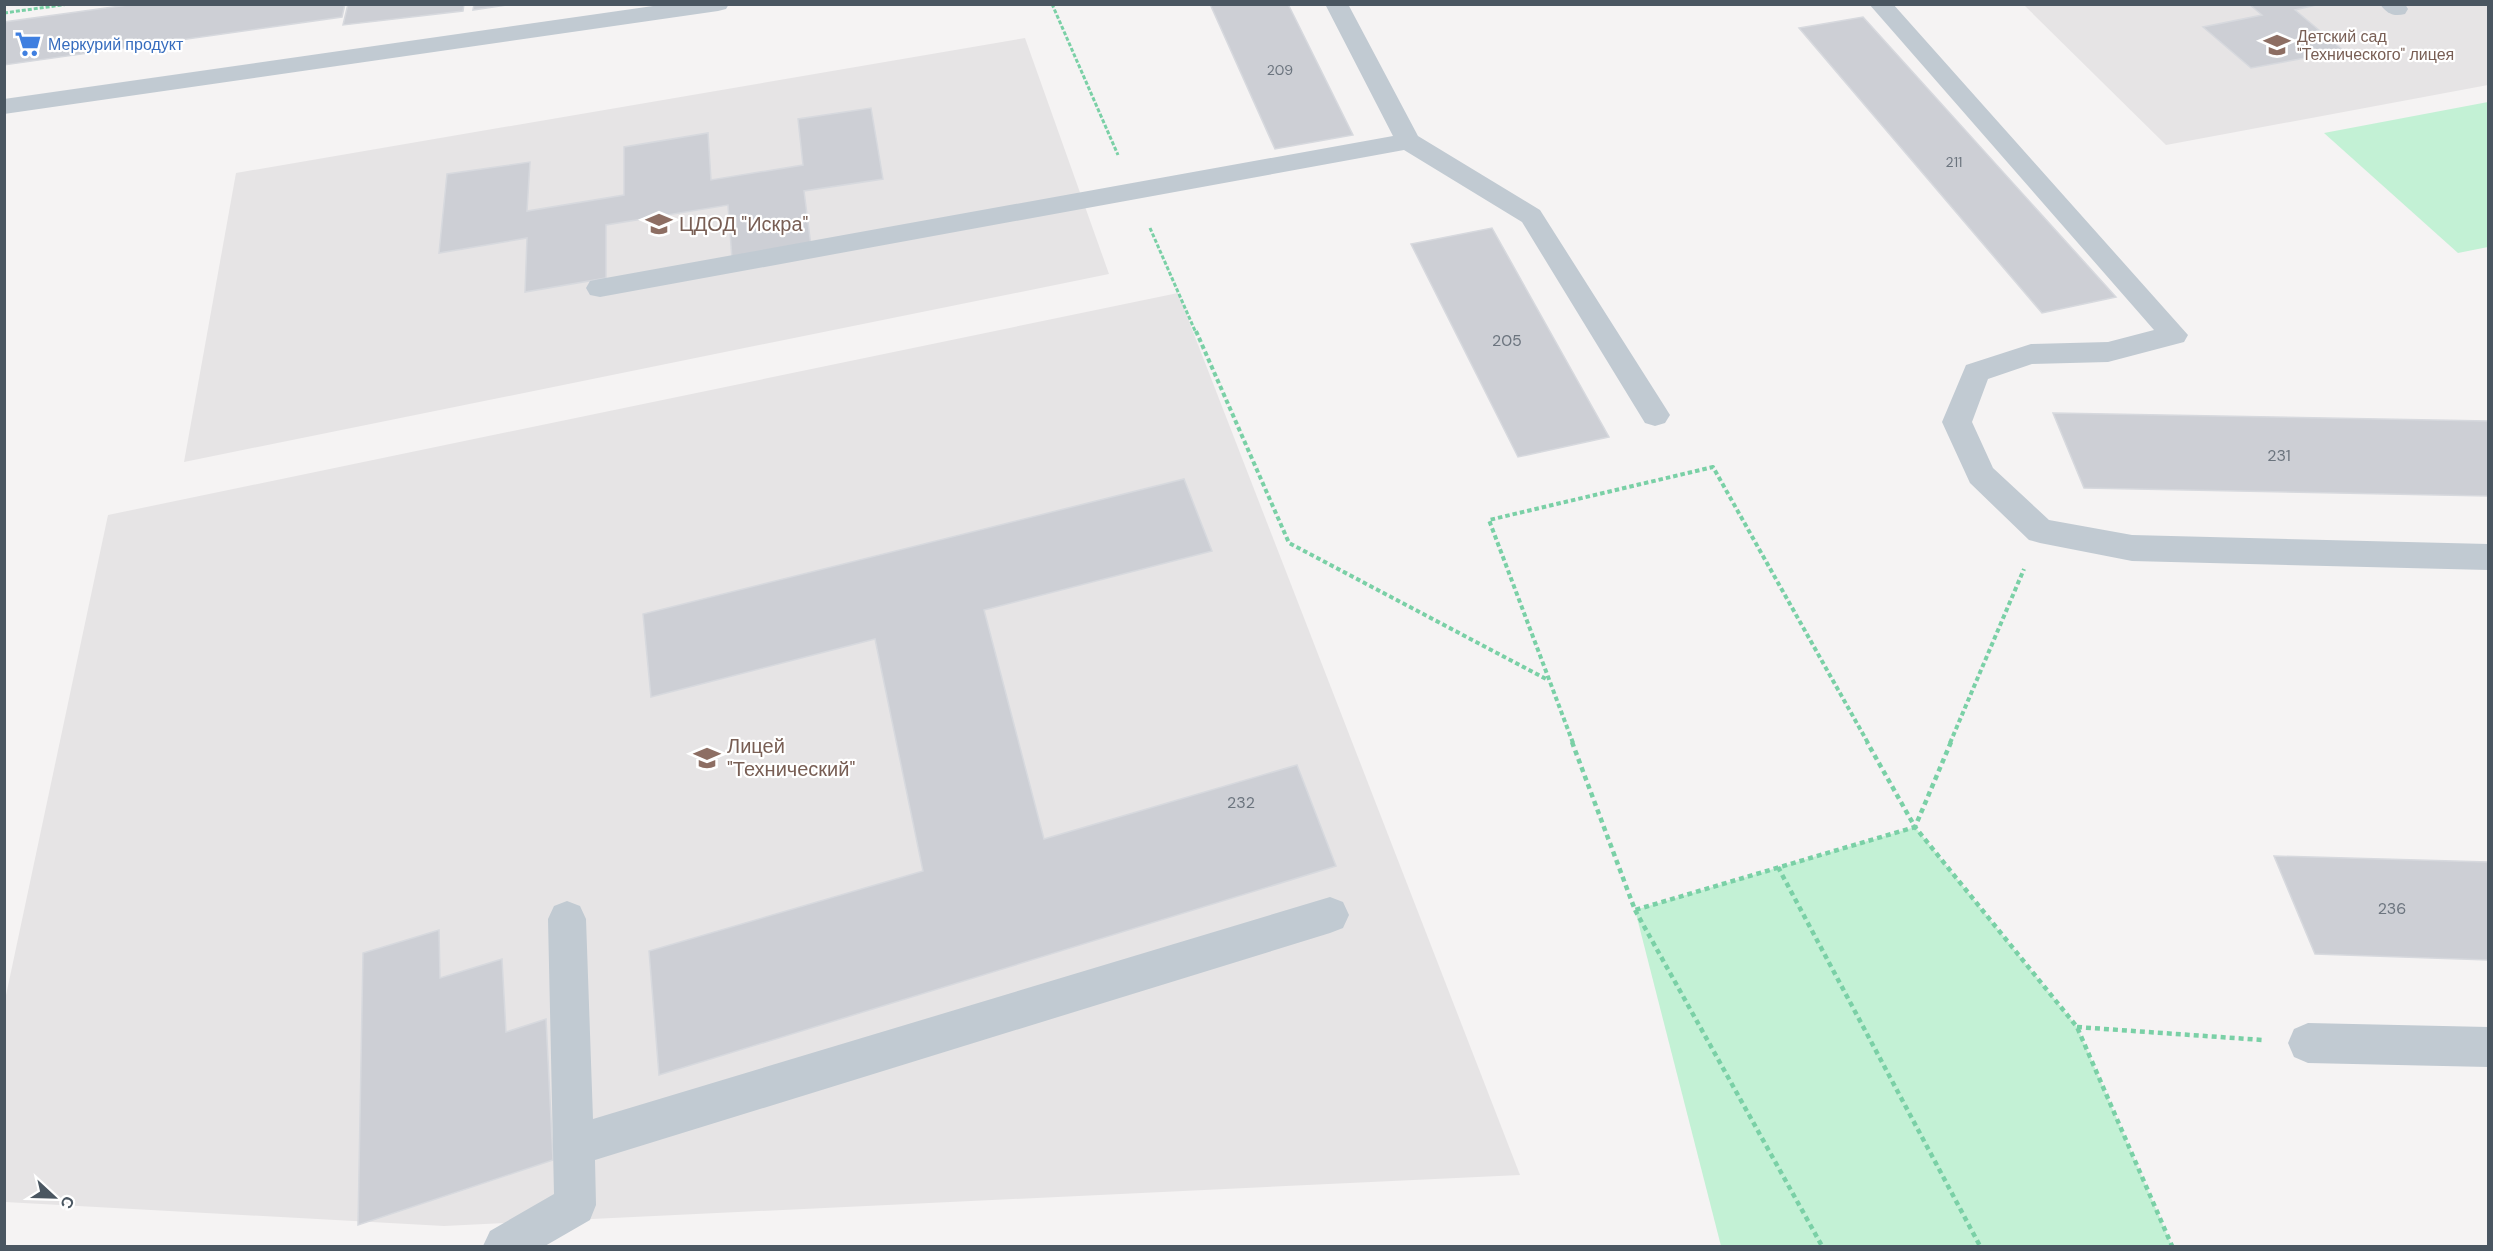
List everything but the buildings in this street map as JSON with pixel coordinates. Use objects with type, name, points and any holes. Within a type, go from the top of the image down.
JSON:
[{"type":"lane","points":[[4,107],[718,4]]},
{"type":"lane","points":[[1336,4],[1408,141],[1531,216],[1655,414]]},
{"type":"lane","points":[[1880,4],[2174,334],[2108,352],[2031,354],[1976,372],[1957,422],[1981,475],[2040,531],[2132,548],[2488,557]]},
{"type":"lane","points":[[600,288],[1408,141]]},
{"type":"lane","points":[[573,1146],[1330,915]]},
{"type":"lane","points":[[505,1246],[574,1205],[567,919]]},
{"type":"lane","points":[[2308,1043],[2488,1047]]},
{"type":"path","points":[[4,13],[69,4]]},
{"type":"path","points":[[1052,4],[1289,543],[1548,680]]},
{"type":"path","points":[[1822,1246],[1635,910],[1489,520],[1713,467],[1915,827],[2077,1027],[2172,1246]]},
{"type":"path","points":[[1915,827],[2040,531]]},
{"type":"path","points":[[1635,910],[1915,827]]},
{"type":"path","points":[[1778,867],[1980,1246]]},
{"type":"path","points":[[2077,1027],[2308,1043]]},
{"type":"shaded area","name":"Детский сад \"Технического\" лицея","points":[[2024,5],[2488,5],[2488,85],[2166,145]]},
{"type":"shaded area","name":"ЦДОД \"Искра\"","points":[[1025,38],[1109,274],[184,462],[236,173]]},
{"type":"shaded area","name":"Лицей \"Технический\"","points":[[1178,293],[1520,1175],[444,1226],[5,1202],[5,1000],[108,515]]},
{"type":"green space","points":[[2488,102],[2488,247],[2458,253],[2324,133]]},
{"type":"green space","points":[[1915,827],[2077,1027],[2172,1246],[1721,1246],[1635,910]]},
{"type":"place","name":"Меркурий продукт","points":[[28,44]]},
{"type":"place","name":"Детский сад \"Технического\" лицея","points":[[2277,45]]},
{"type":"place","name":"ЦДОД \"Искра\"","points":[[659,224]]},
{"type":"place","name":"Лицей \"Технический\"","points":[[707,758]]}]
